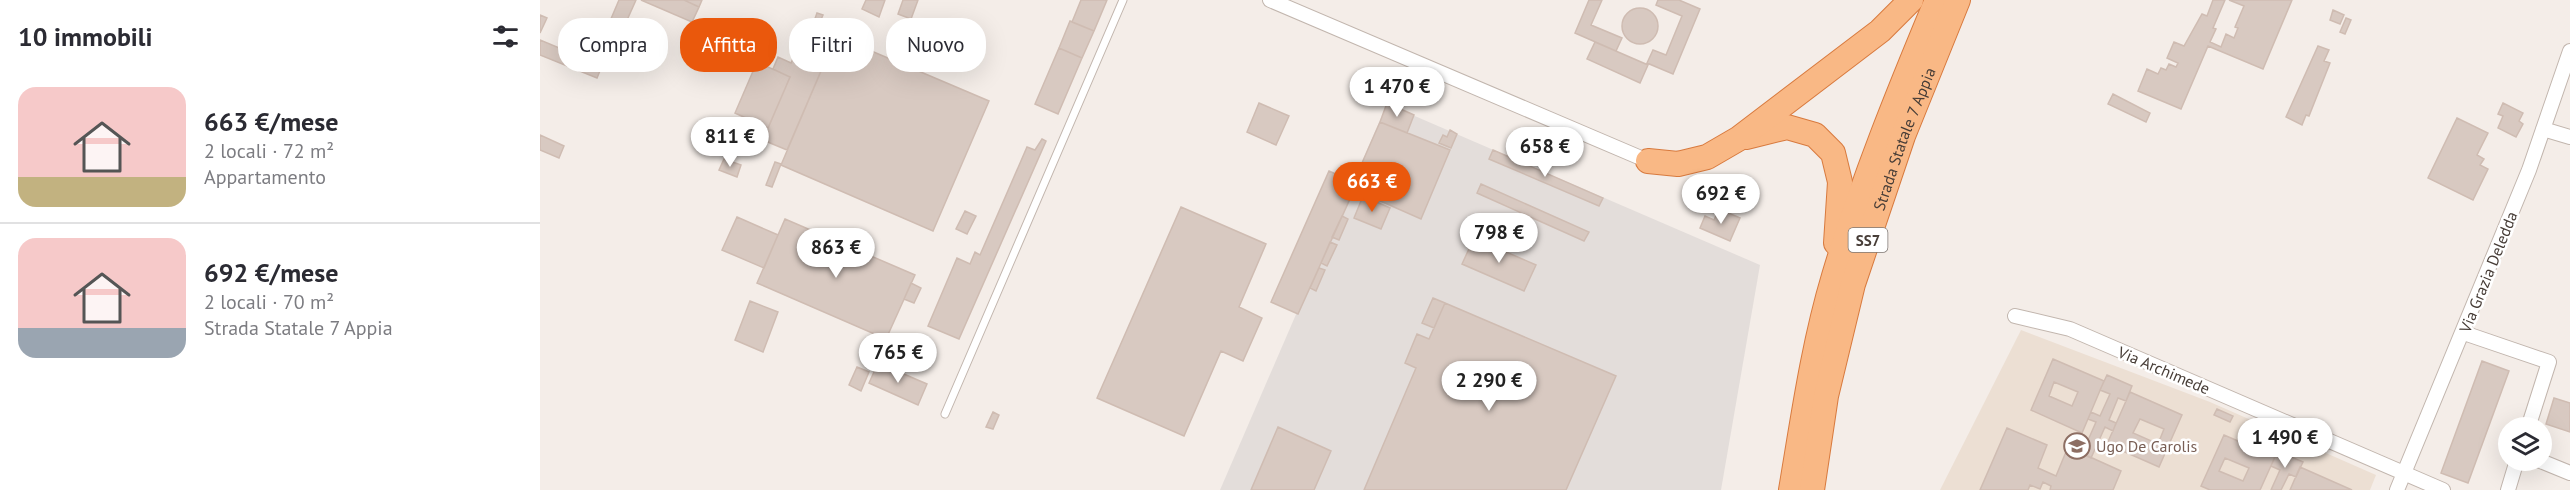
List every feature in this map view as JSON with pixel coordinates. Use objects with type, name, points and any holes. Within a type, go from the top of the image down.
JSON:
[{"type":"highway","points":[[1648,161],[1678,164],[1688,162],[1707,157],[1738,139],[1880,31],[1911,0]]},
{"type":"highway","name":"Strada Statale 7 Appia","points":[[1791,490],[1807,392],[1834,278],[1883,129],[1937,0]]},
{"type":"highway","name":"Strada Statale 7 Appia","points":[[1812,490],[1826,396],[1853,284],[1903,136],[1958,0]]},
{"type":"highway","points":[[1738,139],[1787,128],[1815,135],[1833,153],[1840,182],[1834,278]]},
{"type":"street","points":[[1270,0],[1648,161]]},
{"type":"street","name":"Via Grazia Deledda","points":[[2397,490],[2464,333],[2529,170],[2570,51]]},
{"type":"street","points":[[2543,129],[2570,137]]},
{"type":"street","name":"Via Archimede","points":[[2015,316],[2070,329],[2443,490]]},
{"type":"street","points":[[2464,333],[2549,362],[2532,417]]},
{"type":"street","points":[[2552,466],[2570,473]]},
{"type":"street","points":[[2508,490],[2514,471]]},
{"type":"lane","points":[[945,414],[1123,0]]},
{"type":"shaded area","points":[[1387,104],[1760,265],[1721,490],[1220,490]]},
{"type":"shaded area","name":"Ugo De Carolis","points":[[2021,330],[2210,402],[2376,475],[2370,490],[1940,490]]},
{"type":"building","points":[[619,0],[636,0],[628,18],[611,18]]},
{"type":"building","points":[[641,0],[684,0],[699,7],[694,18],[683,18]]},
{"type":"building","points":[[684,0],[702,0],[699,7]]},
{"type":"building","points":[[866,0],[885,0],[879,17],[862,9]]},
{"type":"building","points":[[903,0],[918,0],[911,18],[898,14]]},
{"type":"building","points":[[1081,0],[1107,0],[1094,31],[1072,22]]},
{"type":"building","points":[[1589,0],[1602,0],[1591,25],[1622,38],[1616,51],[1575,33]]},
{"type":"building","points":[[1658,0],[1679,0],[1700,9],[1673,74],[1647,63],[1653,50],[1666,55],[1682,16],[1656,5]]},
{"type":"building","points":[[2213,0],[2225,0],[2213,28],[2216,29],[2210,42],[2221,47],[2226,34],[2234,38],[2238,28],[2235,27],[2244,6],[2229,0],[2292,0],[2263,69],[2208,46],[2181,109],[2138,91],[2147,69],[2158,74],[2161,68],[2166,70],[2169,64],[2176,67],[2178,63],[2167,58],[2174,42],[2184,46],[2202,14],[2207,16]]},
{"type":"building","points":[[1640,8],[1652,14],[1658,26],[1652,38],[1640,44],[1628,38],[1622,26],[1628,14]]},
{"type":"building","points":[[2333,10],[2344,15],[2340,24],[2330,20]]},
{"type":"building","points":[[817,13],[823,15],[822,18],[815,18]]},
{"type":"building","points":[[540,15],[547,18],[540,33]]},
{"type":"building","points":[[2346,18],[2351,20],[2345,34],[2340,32]]},
{"type":"building","points":[[1070,21],[1094,31],[1082,58],[1059,48]]},
{"type":"building","points":[[540,40],[558,48],[558,62],[540,55]]},
{"type":"building","points":[[1595,42],[1648,65],[1640,83],[1587,59]]},
{"type":"building","points":[[2318,46],[2329,50],[2324,61],[2330,63],[2309,116],[2306,115],[2302,125],[2286,117]]},
{"type":"building","points":[[1059,48],[1082,58],[1058,114],[1035,104]]},
{"type":"building","points":[[874,52],[886,57],[886,72],[921,72],[989,101],[933,231],[781,165],[821,72],[874,72]]},
{"type":"building","points":[[778,57],[789,62],[789,72],[821,72],[787,150],[763,140],[790,77],[777,71]]},
{"type":"building","points":[[777,71],[790,77],[768,128],[735,113],[753,72]]},
{"type":"building","points":[[582,72],[600,72],[597,78]]},
{"type":"building","points":[[2113,94],[2150,113],[2146,122],[2108,104]]},
{"type":"building","points":[[1259,103],[1289,116],[1276,145],[1247,132]]},
{"type":"building","points":[[1387,103],[1414,115],[1407,133],[1380,122]]},
{"type":"building","points":[[2503,103],[2523,113],[2519,121],[2523,124],[2516,137],[2498,128],[2503,116],[2498,114]]},
{"type":"building","points":[[2457,118],[2488,133],[2477,155],[2484,159],[2480,165],[2488,169],[2473,200],[2428,178]]},
{"type":"building","points":[[1380,122],[1450,150],[1421,219],[1351,188]]},
{"type":"building","points":[[1450,130],[1457,134],[1451,148],[1439,143],[1443,135],[1447,137]]},
{"type":"building","points":[[540,135],[564,146],[559,158],[540,150]]},
{"type":"building","points":[[1042,139],[1046,141],[959,339],[928,326],[957,258],[970,264],[975,252],[980,255],[1027,147],[1035,150]]},
{"type":"building","points":[[1493,150],[1603,198],[1599,206],[1489,159]]},
{"type":"building","points":[[724,159],[741,165],[737,177],[719,170]]},
{"type":"building","points":[[775,162],[781,164],[772,187],[766,185]]},
{"type":"building","points":[[1329,171],[1354,182],[1351,188],[1354,190],[1298,314],[1271,302]]},
{"type":"building","points":[[1481,184],[1589,232],[1584,241],[1477,193]]},
{"type":"building","points":[[1363,196],[1390,208],[1381,229],[1354,218]]},
{"type":"building","points":[[1181,207],[1266,244],[1239,307],[1262,318],[1243,361],[1221,351],[1184,436],[1097,398]]},
{"type":"building","points":[[1719,209],[1740,218],[1730,241],[1700,228],[1705,216],[1714,220]]},
{"type":"building","points":[[965,211],[976,216],[967,234],[956,229]]},
{"type":"building","points":[[1342,216],[1348,219],[1339,240],[1332,237]]},
{"type":"building","points":[[737,217],[778,235],[764,268],[722,250]]},
{"type":"building","points":[[785,219],[915,275],[886,339],[757,283]]},
{"type":"building","points":[[1474,238],[1536,265],[1524,291],[1462,264]]},
{"type":"building","points":[[1330,242],[1337,245],[1327,266],[1321,263]]},
{"type":"building","points":[[1319,268],[1325,270],[1316,291],[1310,288]]},
{"type":"building","points":[[911,283],[921,288],[914,303],[904,299]]},
{"type":"building","points":[[1433,298],[1445,303],[1434,328],[1422,323]]},
{"type":"building","points":[[750,301],[778,312],[763,352],[735,340]]},
{"type":"building","points":[[1445,303],[1616,376],[1566,490],[1364,490],[1416,368],[1405,363],[1417,334],[1429,339]]},
{"type":"building","points":[[2053,359],[2104,381],[2082,433],[2031,410]],"holes":[[[2054,382],[2078,392],[2072,406],[2049,396]]]},
{"type":"building","points":[[2482,361],[2509,371],[2468,483],[2441,473]]},
{"type":"building","points":[[878,363],[927,384],[918,405],[869,383]]},
{"type":"building","points":[[857,367],[869,372],[861,391],[849,385]]},
{"type":"building","points":[[2107,375],[2132,386],[2126,401],[2118,398],[2109,420],[2116,423],[2113,431],[2105,427],[2091,458],[2082,454],[2096,422],[2088,419],[2091,412],[2100,416],[2110,394],[2100,390]]},
{"type":"building","points":[[2130,392],[2182,415],[2159,467],[2107,444]],"holes":[[[2140,419],[2164,429],[2158,444],[2133,433]]]},
{"type":"building","points":[[2554,398],[2570,403],[2570,432],[2552,426],[2552,417],[2548,417]]},
{"type":"building","points":[[2217,409],[2233,416],[2230,422],[2214,415]]},
{"type":"building","points":[[993,412],[999,415],[993,429],[986,427]]},
{"type":"building","points":[[1278,427],[1331,451],[1314,490],[1251,490]]},
{"type":"building","points":[[2007,428],[2047,445],[2038,468],[2056,476],[2068,447],[2121,471],[2113,490],[2050,490],[2051,486],[2043,482],[2040,489],[2030,485],[2028,490],[1980,490]]},
{"type":"building","points":[[2224,435],[2275,457],[2260,490],[2210,490],[2201,486]],"holes":[[[2225,458],[2249,468],[2243,481],[2219,471]]]},
{"type":"building","points":[[2277,451],[2303,462],[2296,477],[2289,474],[2281,490],[2271,490],[2280,470],[2271,466]]},
{"type":"building","points":[[2300,467],[2352,490],[2290,490]]},
{"type":"place","name":"Ugo De Carolis","points":[[2077,446]]}]
